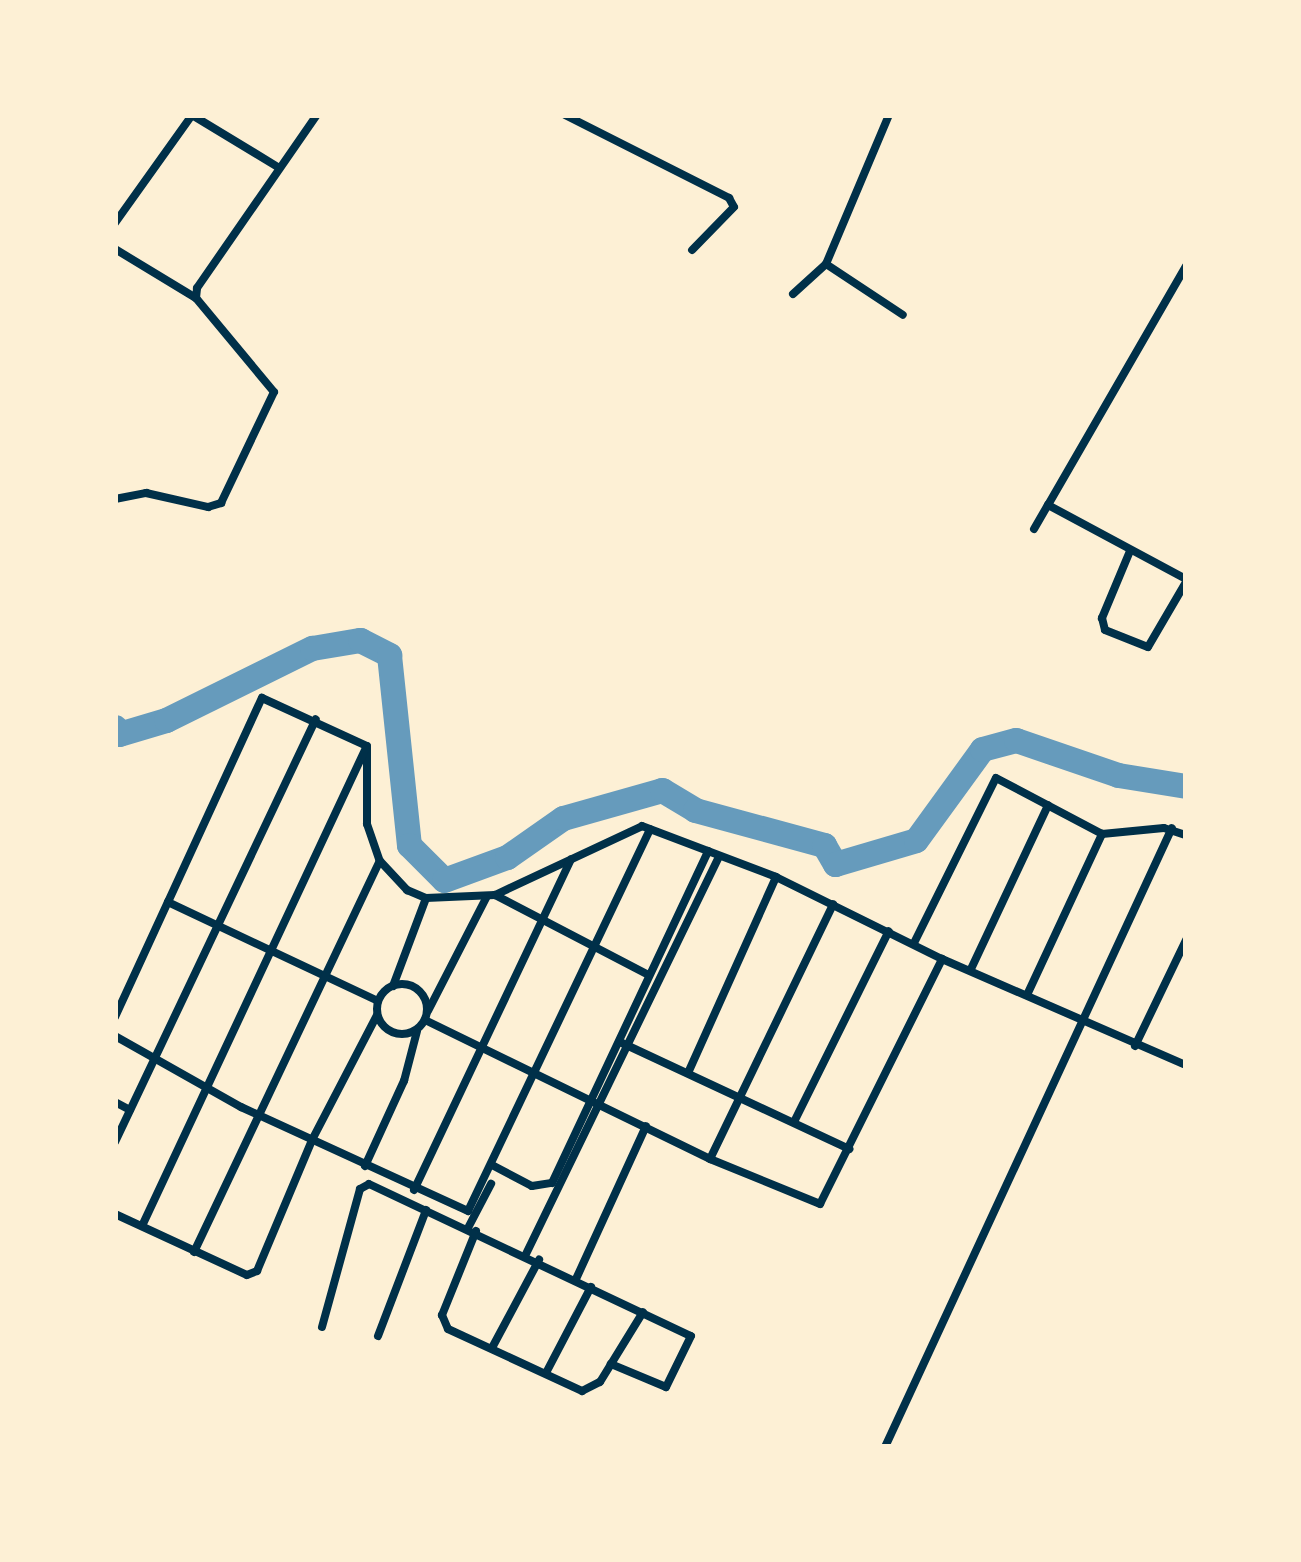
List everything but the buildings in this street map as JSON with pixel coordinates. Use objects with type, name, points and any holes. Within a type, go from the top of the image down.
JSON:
[{"type":"street","points":[[115,223],[192,115],[278,167]]},
{"type":"street","points":[[196,298],[207,268],[317,115]]},
{"type":"street","points":[[566,115],[730,198],[734,208],[692,250]]},
{"type":"street","points":[[793,294],[826,264],[889,115]]},
{"type":"street","points":[[115,249],[196,298],[272,385],[271,407],[218,505],[158,494],[115,499]]},
{"type":"street","points":[[826,264],[903,315]]},
{"type":"street","points":[[1034,529],[1186,266]]},
{"type":"street","points":[[1048,504],[1186,580],[1148,647],[1105,630],[1102,618],[1130,551]]},
{"type":"street","points":[[115,1017],[258,702],[272,698],[367,746]]},
{"type":"street","points":[[115,1142],[316,719]]},
{"type":"street","points":[[367,746],[367,824],[380,861],[408,890],[426,898],[491,895],[627,829],[650,829],[776,877],[942,959],[1186,1065]]},
{"type":"street","points":[[142,1226],[367,746]]},
{"type":"street","points":[[914,943],[990,783],[1008,782],[1102,834],[1172,828],[1186,834]]},
{"type":"street","points":[[971,969],[1048,805]]},
{"type":"street","points":[[885,1447],[1172,828]]},
{"type":"street","points":[[115,1036],[261,1116],[414,1190],[468,1211],[650,829]]},
{"type":"street","points":[[1028,995],[1102,834]]},
{"type":"street","points":[[492,1165],[532,1186],[548,1186],[708,851]]},
{"type":"street","points":[[526,1254],[718,856]]},
{"type":"street","points":[[414,1190],[571,859]]},
{"type":"street","points":[[194,1252],[380,861]]},
{"type":"street","points":[[688,1073],[776,877]]},
{"type":"street","points":[[491,895],[647,974]]},
{"type":"street","points":[[365,1166],[404,1081],[418,1030],[491,895]]},
{"type":"street","points":[[115,1214],[247,1275],[257,1271],[312,1140],[377,1015],[378,1001],[393,986],[426,898]]},
{"type":"street","points":[[168,902],[378,1001]]},
{"type":"street","points":[[710,1159],[833,904]]},
{"type":"street","points":[[794,1122],[889,931]]},
{"type":"street","points":[[1135,1046],[1186,940]]},
{"type":"street","points":[[426,1015],[710,1159],[820,1204],[942,959]]},
{"type":"street","points":[[393,986],[420,991],[426,1015]]},
{"type":"street","points":[[377,1015],[397,1034],[418,1030]]},
{"type":"street","points":[[616,1040],[849,1149]]},
{"type":"street","points":[[115,1102],[130,1110]]},
{"type":"street","points":[[576,1279],[646,1126]]},
{"type":"street","points":[[491,1184],[472,1229],[443,1322],[582,1391],[600,1382],[643,1312]]},
{"type":"street","points":[[322,1327],[363,1185],[540,1260],[690,1336],[671,1384],[660,1386],[611,1364]]},
{"type":"street","points":[[378,1336],[426,1210]]},
{"type":"street","points":[[493,1346],[540,1260]]},
{"type":"street","points":[[547,1371],[591,1287]]},
{"type":"waterway","points":[[115,727],[119,734],[166,720],[312,648],[360,640],[389,655],[409,845],[444,880],[507,857],[563,818],[662,790],[695,810],[824,845],[835,864],[916,840],[982,749],[1016,740],[1118,775],[1186,786]]}]
